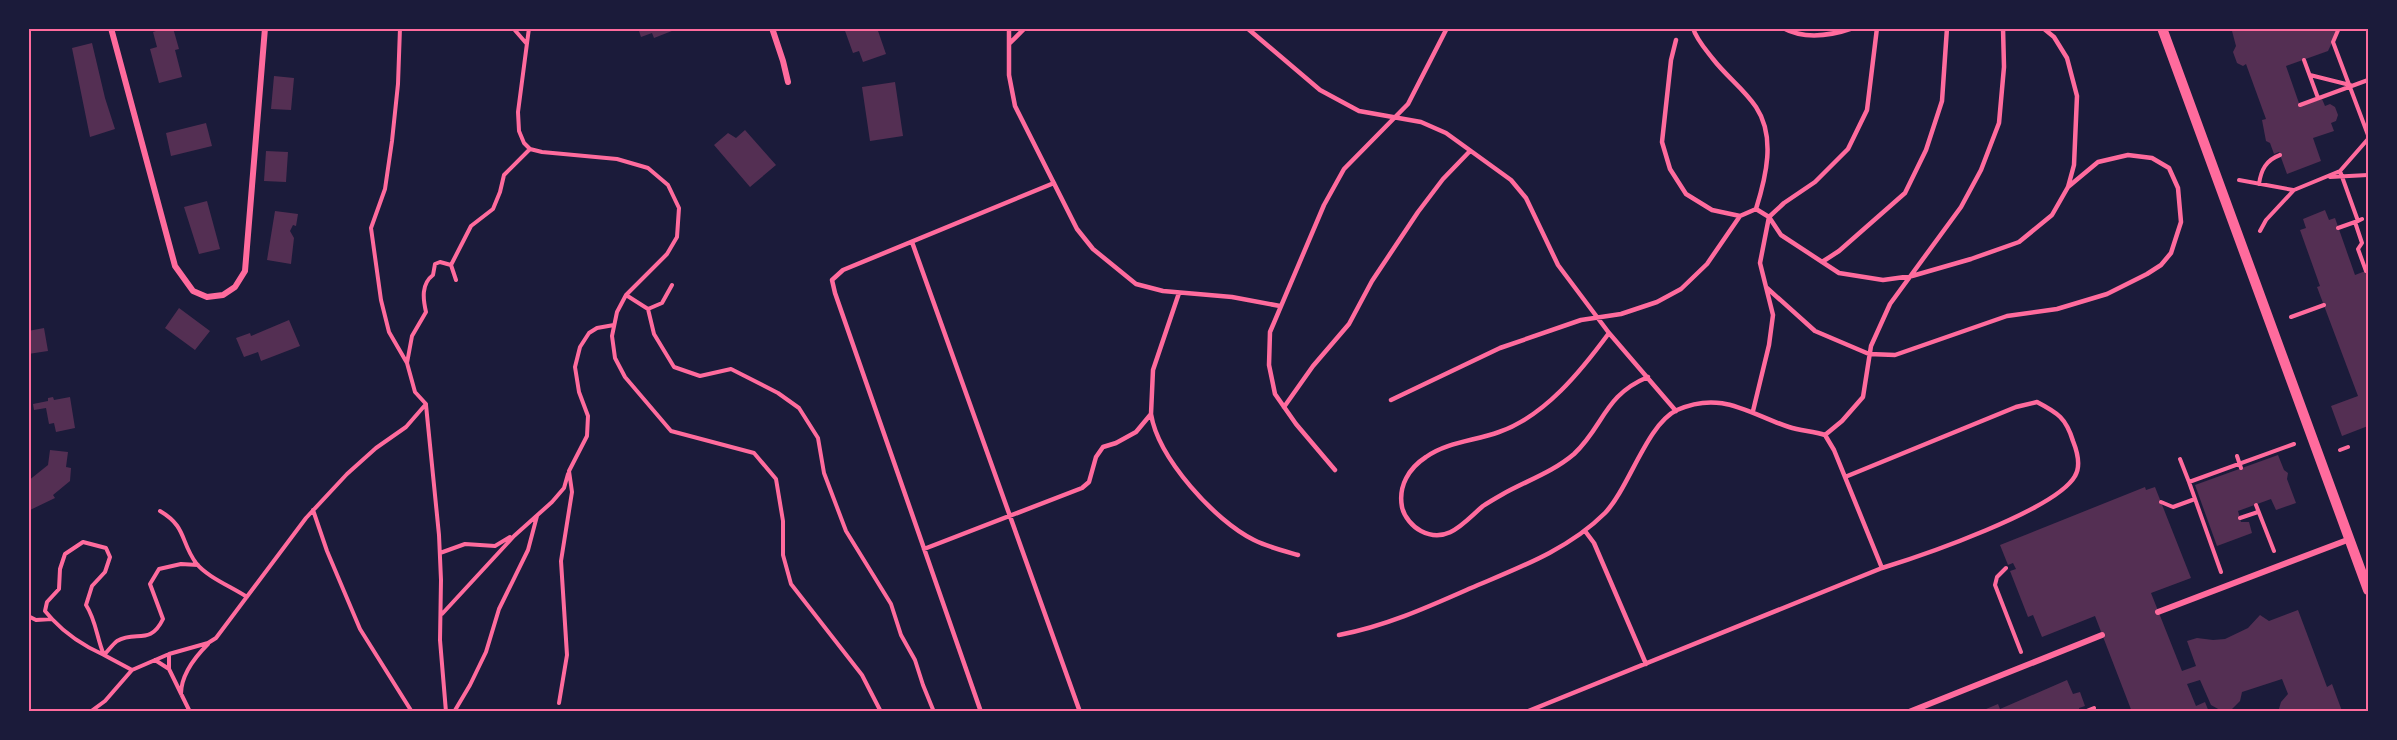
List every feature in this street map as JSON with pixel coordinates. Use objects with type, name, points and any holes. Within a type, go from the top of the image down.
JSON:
[{"type":"street","points":[[111,28],[176,266],[193,291],[207,297],[223,294],[235,287],[245,271],[265,28]]},
{"type":"street","points":[[772,28],[788,82]]},
{"type":"street","points":[[2162,28],[2368,590]]},
{"type":"street","points":[[2158,612],[2350,539]]},
{"type":"street","points":[[1909,711],[2102,635]]},
{"type":"lane","points":[[1009,28],[1009,75],[1015,106],[1077,229],[1092,249],[1136,284],[1179,293],[1232,297],[1280,306]]},
{"type":"lane","points":[[1010,43],[1025,28]]},
{"type":"lane","points":[[1247,28],[1320,90],[1359,111],[1421,122],[1446,133],[1511,180],[1526,198],[1558,265],[1597,317],[1676,411]]},
{"type":"lane","points":[[1335,470],[1296,424],[1275,394],[1269,365],[1270,332],[1324,205],[1344,169],[1408,104],[1447,28]]},
{"type":"lane","points":[[1391,400],[1500,348],[1571,323],[1621,314],[1657,302],[1681,289],[1707,264],[1740,216],[1756,209],[1765,179],[1768,140],[1757,109],[1741,88],[1722,70],[1693,28]]},
{"type":"lane","points":[[1783,28],[1795,35],[1818,36],[1853,28]]},
{"type":"lane","points":[[1753,411],[1769,345],[1773,315],[1760,263],[1769,217],[1784,203],[1815,182],[1848,149],[1867,110],[1876,28]]},
{"type":"lane","points":[[1822,262],[1839,251],[1905,193],[1926,150],[1942,101],[1947,28]]},
{"type":"lane","points":[[1825,435],[1842,421],[1863,397],[1871,346],[1890,304],[1961,207],[1982,171],[1999,123],[2004,67],[2003,28]]},
{"type":"lane","points":[[1756,209],[1769,217],[1781,235],[1839,273],[1883,280],[1912,276],[1971,260],[2019,242],[2052,215],[2068,187],[2074,165],[2077,96],[2067,58],[2054,37],[2043,28]]},
{"type":"lane","points":[[1676,40],[1671,60],[1662,142],[1670,169],[1686,194],[1712,210],[1740,216]]},
{"type":"lane","points":[[1284,407],[1313,366],[1349,324],[1372,281],[1430,195],[1443,178],[1470,151]]},
{"type":"lane","points":[[1767,288],[1815,331],[1869,354],[1895,355],[2007,316],[2057,309],[2107,294],[2147,274],[2161,265],[2171,253],[2181,222],[2178,188],[2169,168],[2152,158],[2128,155],[2098,162],[2068,187]]},
{"type":"lane","points":[[981,711],[832,280],[843,270],[1054,183]]},
{"type":"lane","points":[[912,242],[1080,711]]},
{"type":"lane","points":[[1179,293],[1154,370],[1151,414],[1155,432],[1188,481],[1210,507],[1255,541],[1298,555]]},
{"type":"lane","points":[[1610,333],[1570,381],[1529,417],[1500,432],[1434,451],[1416,463],[1407,474],[1402,490],[1402,507],[1415,528],[1436,536],[1447,534],[1462,527],[1483,506],[1565,461],[1584,443],[1616,397],[1635,382],[1648,377]]},
{"type":"lane","points":[[1526,711],[1882,568],[1922,556],[2004,522],[2039,505],[2060,491],[2075,476],[2078,455],[2068,424],[2055,412],[2037,402],[2016,407],[1845,477]]},
{"type":"lane","points":[[1339,635],[1395,621],[1559,549],[1585,531],[1607,511],[1661,422],[1676,411],[1699,404],[1723,404],[1753,411],[1791,428],[1825,435]]},
{"type":"lane","points":[[924,549],[1086,485],[1089,482],[1096,457],[1103,447],[1136,432],[1151,414]]},
{"type":"lane","points":[[1825,435],[1845,477],[1882,568]]},
{"type":"lane","points":[[1585,531],[1594,543],[1646,664]]},
{"type":"path","points":[[400,28],[398,84],[392,141],[385,189],[371,228],[381,300],[389,332],[407,363],[415,392],[426,404],[440,553],[440,640],[446,711]]},
{"type":"path","points":[[513,28],[526,44]]},
{"type":"path","points":[[529,28],[518,112],[519,131],[524,143],[530,149],[542,153],[617,159],[648,168],[668,184],[679,208],[678,237],[667,254],[626,295],[617,312],[612,336],[615,358],[625,377],[671,431],[754,453],[776,479],[783,521],[783,555],[790,584],[862,675],[881,711]]},
{"type":"path","points":[[2260,231],[2266,220],[2294,190],[2340,171],[2368,137],[2333,42],[2339,28]]},
{"type":"path","points":[[2304,60],[2319,98]]},
{"type":"path","points":[[2310,75],[2351,86]]},
{"type":"path","points":[[2300,105],[2368,80]]},
{"type":"path","points":[[456,280],[451,265],[471,226],[493,209],[504,175],[530,149]]},
{"type":"path","points":[[2259,184],[2266,164],[2280,154]]},
{"type":"path","points":[[2340,171],[2358,221],[2362,243],[2358,249],[2366,271]]},
{"type":"path","points":[[2330,177],[2368,175]]},
{"type":"path","points":[[2239,180],[2294,190]]},
{"type":"path","points":[[2338,228],[2358,221]]},
{"type":"path","points":[[407,363],[412,336],[426,312],[422,294],[428,278],[433,274],[435,264],[440,262],[451,265]]},
{"type":"path","points":[[648,309],[662,303],[672,285]]},
{"type":"path","points":[[626,295],[648,309],[654,334],[674,367],[700,376],[730,369],[778,393],[799,408],[818,438],[824,472],[846,531],[891,604],[901,634],[915,660],[934,711]]},
{"type":"path","points":[[2290,317],[2324,305]]},
{"type":"path","points":[[441,615],[514,536],[564,488],[569,471],[587,436],[588,416],[579,392],[575,367],[580,347],[589,333],[597,328],[614,325]]},
{"type":"path","points":[[182,696],[182,682],[187,672],[208,643],[224,630],[313,510],[347,474],[376,448],[406,427],[426,404]]},
{"type":"path","points":[[2189,482],[2241,466],[2294,444]]},
{"type":"path","points":[[2340,450],[2348,447]]},
{"type":"path","points":[[2237,456],[2241,466]]},
{"type":"path","points":[[2180,459],[2221,572]]},
{"type":"path","points":[[559,704],[567,655],[561,561],[572,492],[569,471]]},
{"type":"path","points":[[2161,502],[2173,507],[2195,499]]},
{"type":"path","points":[[2256,505],[2274,551]]},
{"type":"path","points":[[313,510],[327,551],[360,629],[412,711]]},
{"type":"path","points":[[160,511],[171,518],[182,531],[185,546],[198,565],[247,597]]},
{"type":"path","points":[[2240,518],[2258,512]]},
{"type":"path","points":[[454,711],[486,652],[499,609],[528,550],[537,516]]},
{"type":"path","points":[[440,553],[465,544],[495,546],[514,536]]},
{"type":"path","points":[[104,655],[96,636],[93,615],[86,605],[92,586],[105,572],[110,557],[106,548],[83,542],[65,554],[60,569],[59,589],[47,602],[45,611],[60,627],[92,650],[132,670]]},
{"type":"path","points":[[104,655],[118,640],[157,630],[163,619],[150,584],[159,569],[181,564],[198,565]]},
{"type":"path","points":[[2006,568],[1997,577],[1995,585],[2021,652]]},
{"type":"path","points":[[28,616],[36,620],[52,619]]},
{"type":"path","points":[[90,711],[105,701],[132,670],[169,654],[208,643]]},
{"type":"path","points":[[169,654],[169,669],[190,711]]},
{"type":"path","points":[[154,660],[169,669]]},
{"type":"path","points":[[2083,710],[2094,708]]},
{"type":"building","points":[[173,28],[179,49],[175,50],[182,77],[159,83],[150,49],[157,47],[153,32]]},
{"type":"building","points":[[281,28],[293,28],[293,31],[281,31]]},
{"type":"building","points":[[638,28],[677,29],[654,38],[652,33],[641,37]]},
{"type":"building","points":[[844,28],[877,28],[886,54],[863,62],[859,51],[853,53]]},
{"type":"building","points":[[2234,28],[2339,28],[2328,51],[2286,66],[2300,106],[2322,99],[2325,106],[2330,104],[2335,107],[2338,115],[2336,121],[2331,123],[2334,131],[2313,138],[2321,161],[2287,174],[2279,152],[2274,154],[2270,143],[2266,141],[2262,120],[2266,119],[2246,64],[2243,66],[2237,63],[2233,52],[2236,46],[2232,31]]},
{"type":"building","points":[[92,43],[115,129],[90,137],[72,48]]},
{"type":"building","points":[[274,76],[294,78],[291,110],[271,109]]},
{"type":"building","points":[[895,82],[903,136],[870,141],[862,87]]},
{"type":"building","points":[[206,123],[212,146],[171,156],[166,133]]},
{"type":"building","points":[[745,130],[776,165],[750,187],[714,145],[728,133],[736,138]]},
{"type":"building","points":[[266,151],[288,152],[286,182],[264,181]]},
{"type":"building","points":[[207,201],[220,249],[199,254],[184,207]]},
{"type":"building","points":[[2325,210],[2329,220],[2335,218],[2355,275],[2368,270],[2368,426],[2342,436],[2331,406],[2358,396],[2317,287],[2320,286],[2300,230],[2306,228],[2303,219]]},
{"type":"building","points":[[275,211],[298,214],[296,226],[293,225],[290,231],[294,238],[291,264],[267,260]]},
{"type":"building","points":[[179,308],[210,331],[195,350],[165,328]]},
{"type":"building","points":[[289,320],[300,346],[261,361],[258,352],[244,357],[236,338],[250,333],[251,336]]},
{"type":"building","points":[[44,328],[48,351],[28,354],[28,331]]},
{"type":"building","points":[[53,397],[54,400],[70,397],[75,428],[56,432],[54,423],[49,424],[46,408],[34,410],[33,404],[48,401],[48,398]]},
{"type":"building","points":[[50,450],[68,452],[66,467],[71,468],[70,481],[53,495],[55,498],[28,511],[28,481],[48,465]]},
{"type":"building","points":[[2278,455],[2284,470],[2288,473],[2287,479],[2296,503],[2276,510],[2271,499],[2238,511],[2241,522],[2249,522],[2252,533],[2217,546],[2195,485]]},
{"type":"building","points":[[2145,487],[2146,490],[2155,487],[2191,578],[2151,593],[2182,671],[2196,666],[2187,641],[2197,638],[2225,639],[2248,628],[2260,615],[2269,621],[2298,610],[2327,687],[2332,684],[2342,711],[2278,712],[2281,702],[2288,694],[2282,679],[2242,692],[2240,701],[2230,711],[2220,710],[2211,705],[2200,680],[2187,684],[2196,706],[2205,702],[2209,712],[2132,712],[2095,616],[2042,637],[2033,615],[2028,617],[2010,571],[2016,569],[2013,563],[2008,565],[2000,545]]},
{"type":"building","points":[[2067,680],[2073,694],[2080,692],[2085,706],[2079,708],[2079,712],[1979,712],[1998,704],[2000,709]]}]
